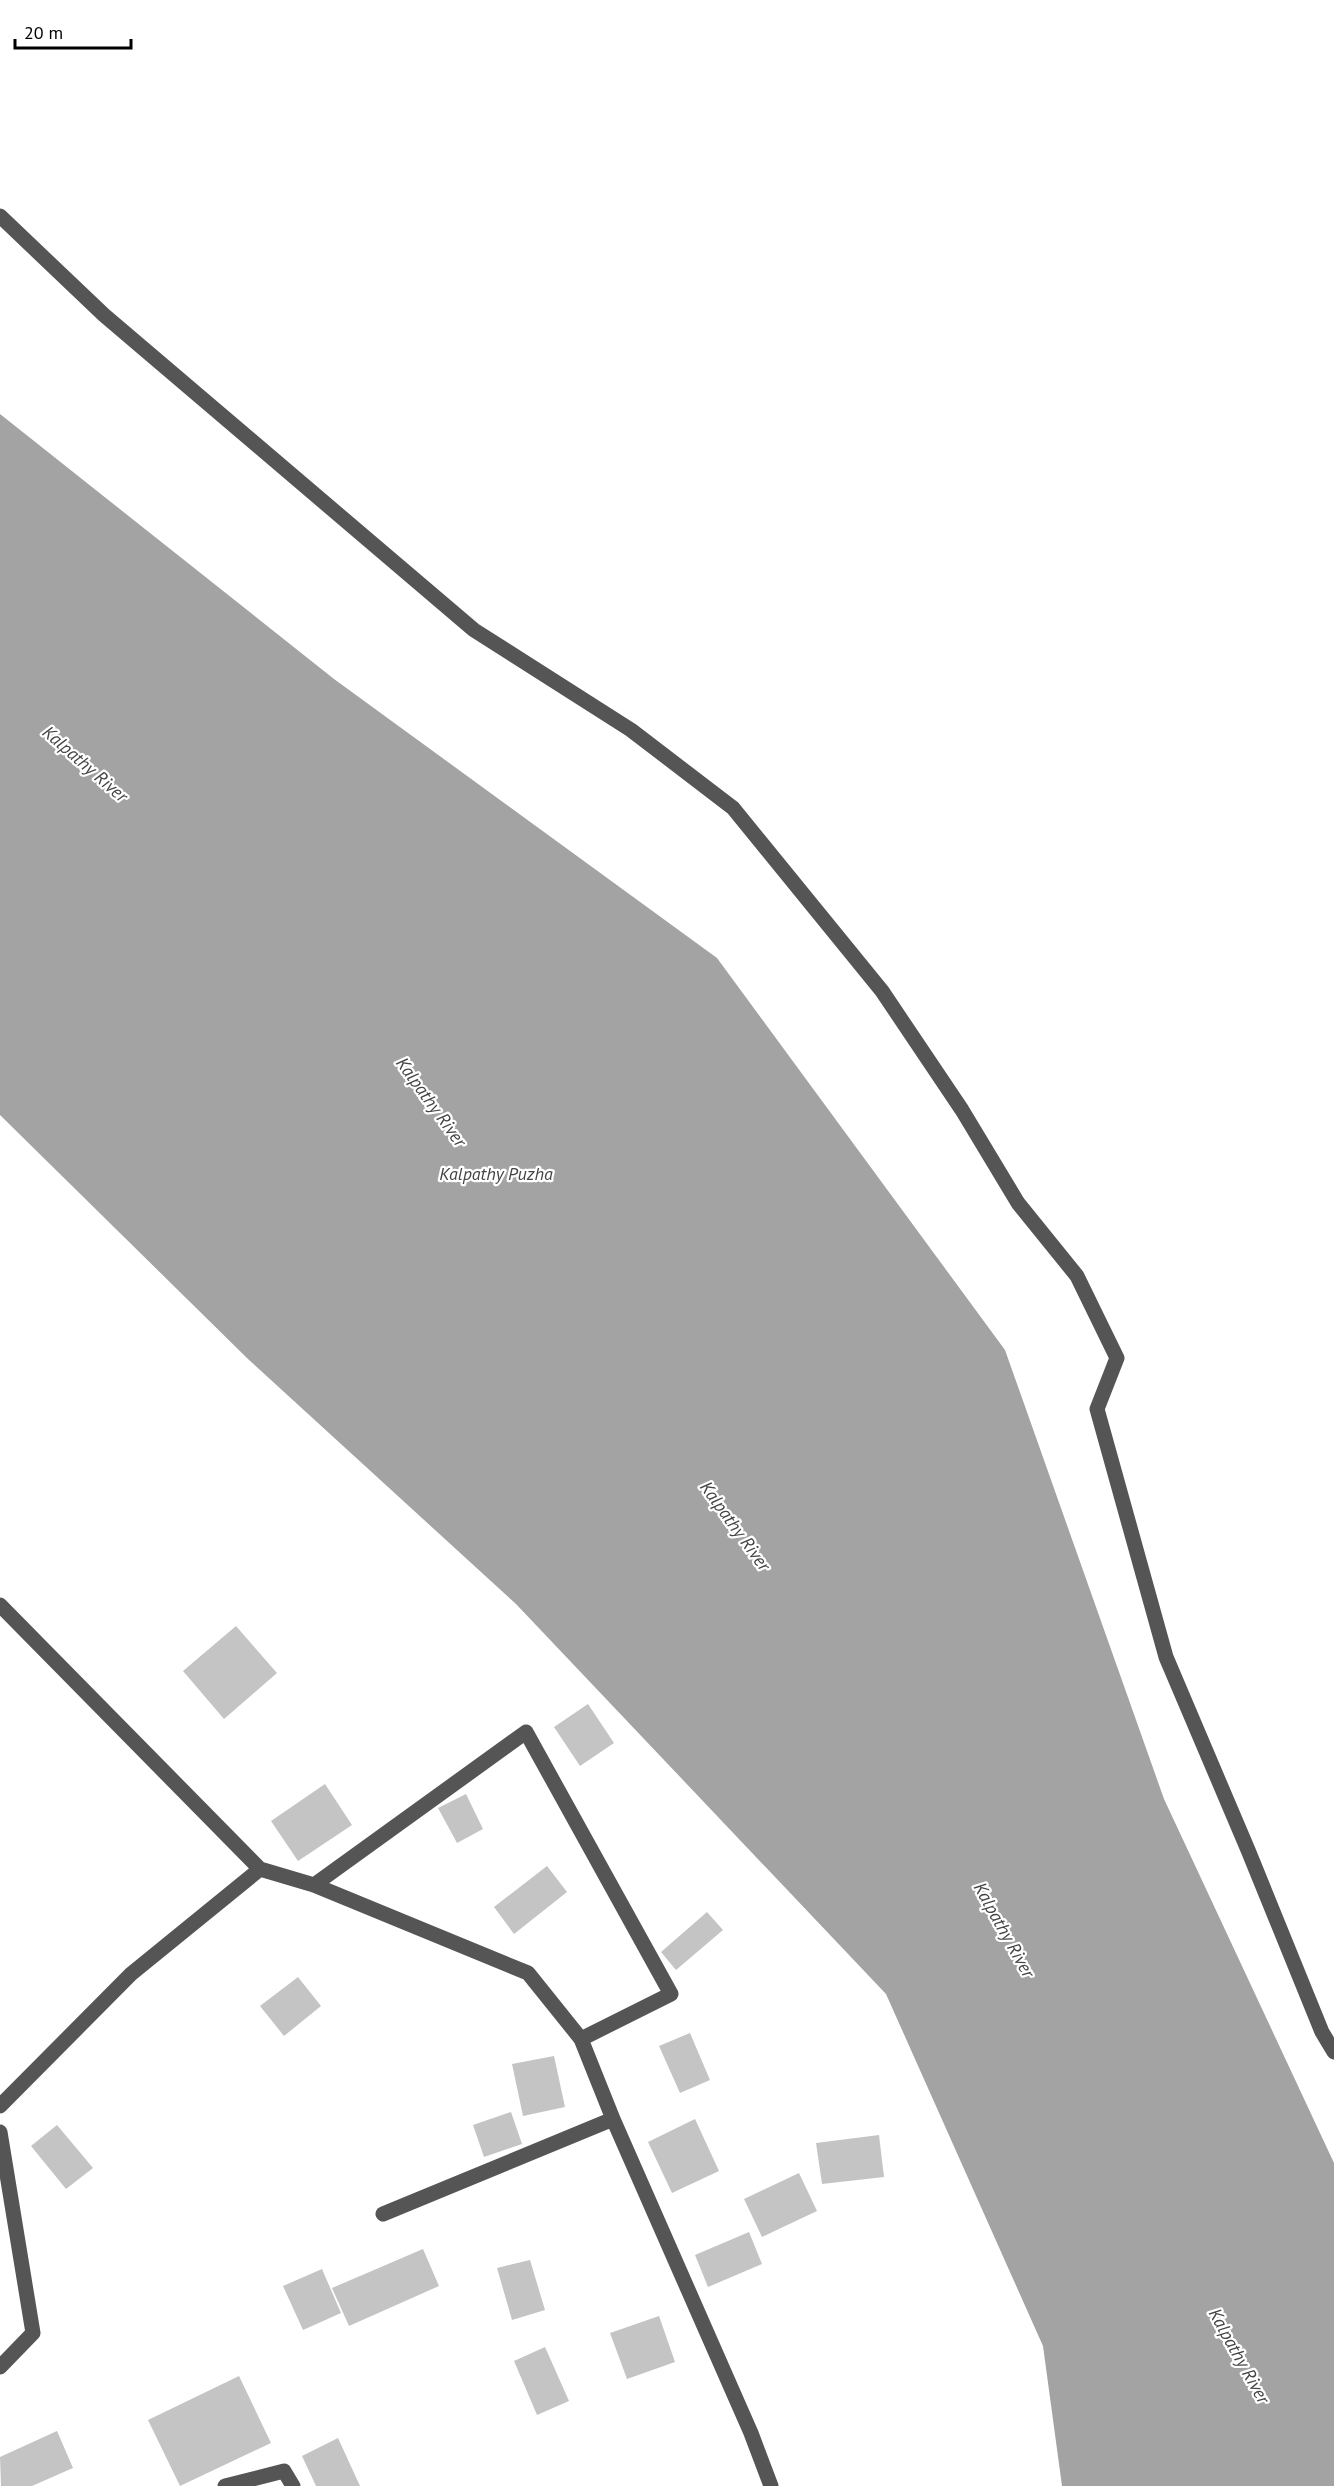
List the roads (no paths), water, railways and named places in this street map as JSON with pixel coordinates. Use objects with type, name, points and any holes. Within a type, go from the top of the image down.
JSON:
[{"type":"street","points":[[0,216],[104,315],[474,630],[631,730],[733,808],[882,991],[962,1110],[1018,1203],[1077,1276],[1117,1358],[1097,1409],[1166,1657],[1322,2032],[1334,2052]]},
{"type":"street","points":[[0,1605],[260,1869],[314,1885],[528,1972],[581,2039],[613,2119],[751,2433],[771,2486]]},
{"type":"street","points":[[314,1885],[526,1732],[671,1994],[581,2039]]},
{"type":"street","points":[[0,2106],[131,1974],[260,1869]]},
{"type":"street","points":[[383,2214],[613,2119]]},
{"type":"street","points":[[0,2132],[33,2333],[0,2367]]},
{"type":"street","points":[[225,2486],[284,2470],[293,2486]]},
{"type":"water","name":"Kalpathy Puzha","points":[[0,414],[334,679],[717,958],[1005,1350],[1164,1799],[1334,2163],[1334,2486],[1062,2486],[1043,2346],[886,1994],[516,1604],[248,1359],[0,1115]]},
{"type":"water label","name":"Kalpathy River","points":[[85,764]]},
{"type":"water label","name":"Kalpathy River","points":[[431,1102]]},
{"type":"water label","name":"Kalpathy River","points":[[735,1526]]},
{"type":"water label","name":"Kalpathy River","points":[[1004,1930]]},
{"type":"water label","name":"Kalpathy River","points":[[1239,2356]]}]
